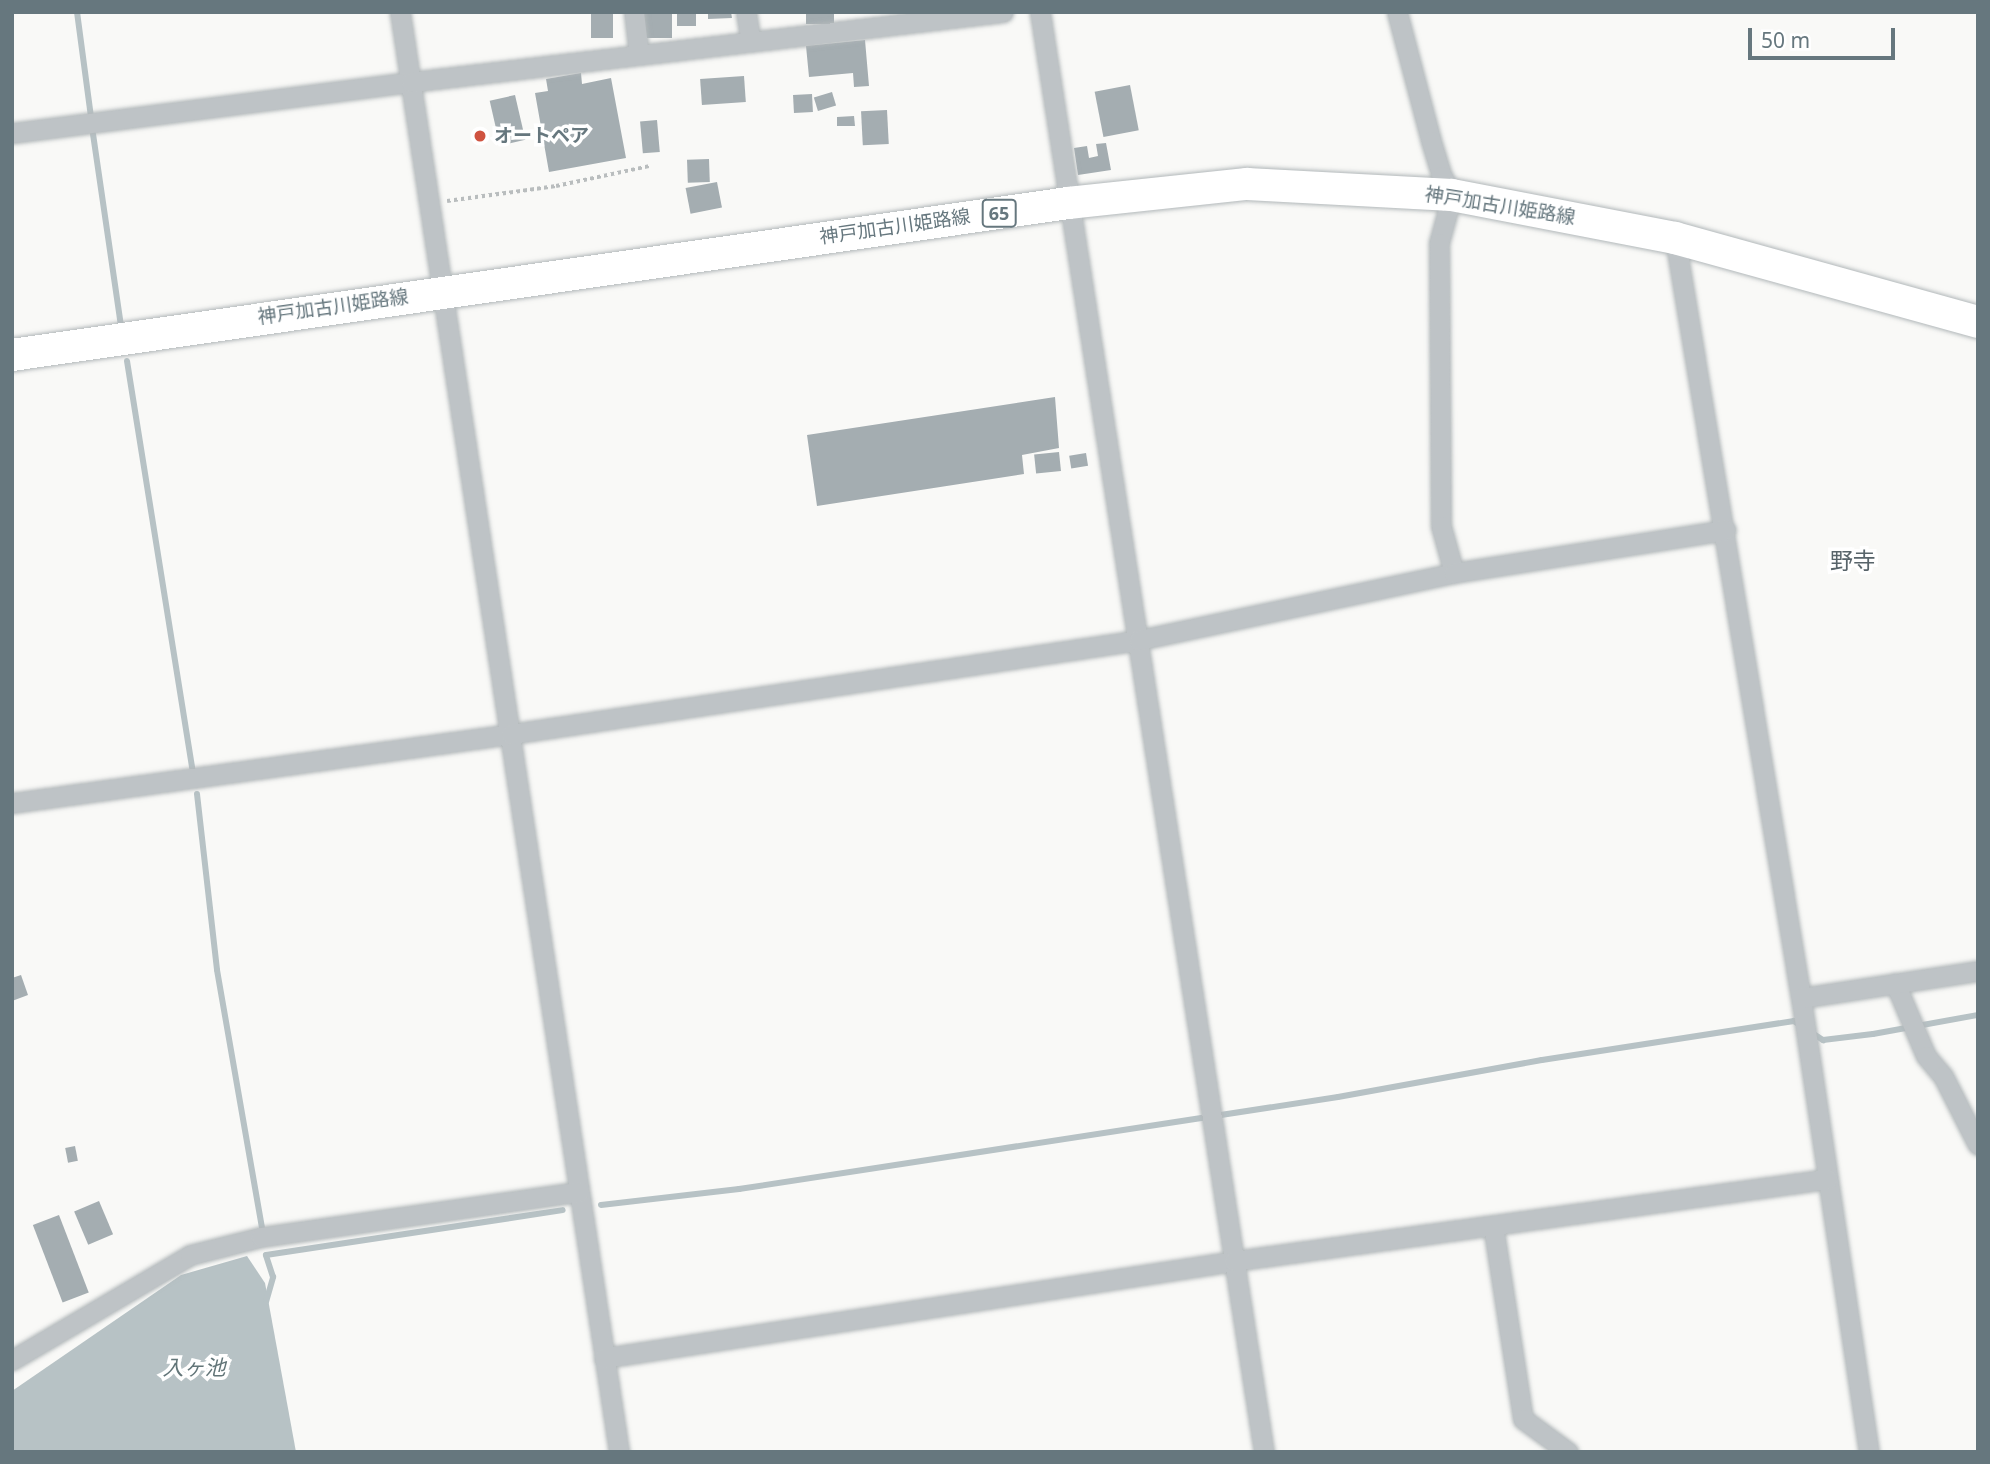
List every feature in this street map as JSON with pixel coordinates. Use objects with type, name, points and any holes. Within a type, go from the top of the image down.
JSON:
[{"type":"main road","name":"神戸加古川姫路線","points":[[12,355],[1068,203],[1247,184],[1452,195],[1675,238],[1978,322]]},
{"type":"street","points":[[400,12],[445,291],[619,1452]]},
{"type":"street","points":[[634,12],[639,55]]},
{"type":"street","points":[[746,12],[751,42]]},
{"type":"street","points":[[12,133],[411,82],[1003,12]]},
{"type":"street","points":[[1040,12],[1264,1452]]},
{"type":"street","points":[[1397,12],[1435,153],[1452,195],[1439,243],[1439,256],[1441,526],[1454,573]]},
{"type":"street","points":[[1675,238],[1726,530],[1801,998],[1869,1452]]},
{"type":"street","points":[[12,803],[511,734],[1139,640],[1454,573],[1726,530]]},
{"type":"street","points":[[1801,998],[1978,971]]},
{"type":"street","points":[[1895,983],[1926,1056],[1943,1076],[1978,1145]]},
{"type":"street","points":[[604,1359],[1234,1261],[1827,1179]]},
{"type":"street","points":[[12,1360],[190,1255],[261,1237],[579,1192]]},
{"type":"street","points":[[1493,1225],[1523,1419],[1568,1452]]},
{"type":"path","points":[[431,204],[556,186],[649,166]]},
{"type":"water","name":"入ヶ池","points":[[247,1256],[265,1283],[296,1452],[12,1452],[12,1391],[181,1275]]},
{"type":"building","points":[[591,12],[613,12],[613,38],[591,38]]},
{"type":"building","points":[[644,12],[672,12],[672,38],[644,38]]},
{"type":"building","points":[[677,12],[696,12],[696,26],[677,26]]},
{"type":"building","points":[[708,12],[731,12],[732,18],[708,19]]},
{"type":"building","points":[[806,12],[834,12],[834,24],[806,24]]},
{"type":"building","points":[[865,40],[869,86],[854,87],[853,73],[809,77],[806,46]]},
{"type":"building","points":[[581,73],[582,84],[611,78],[626,158],[549,172],[535,93],[548,91],[546,79]]},
{"type":"building","points":[[744,76],[746,102],[702,105],[700,79]]},
{"type":"building","points":[[1130,85],[1139,130],[1103,137],[1095,92]]},
{"type":"building","points":[[832,92],[836,105],[818,111],[814,98]]},
{"type":"building","points":[[812,94],[813,112],[794,113],[793,95]]},
{"type":"building","points":[[515,95],[525,140],[500,146],[490,101]]},
{"type":"building","points":[[887,110],[889,144],[863,145],[861,111]]},
{"type":"building","points":[[854,116],[855,126],[837,126],[837,117]]},
{"type":"building","points":[[657,120],[660,152],[643,153],[640,121]]},
{"type":"building","points":[[1106,143],[1111,170],[1078,175],[1074,148],[1087,146],[1089,158],[1098,156],[1096,144]]},
{"type":"building","points":[[709,159],[710,182],[688,183],[687,160]]},
{"type":"building","points":[[717,182],[722,208],[691,214],[686,188]]},
{"type":"building","points":[[1055,397],[1059,448],[1022,455],[1024,474],[817,506],[807,435]]},
{"type":"building","points":[[1059,452],[1061,471],[1036,474],[1034,455]]},
{"type":"building","points":[[1086,453],[1088,466],[1071,468],[1069,456]]},
{"type":"building","points":[[21,975],[28,995],[12,1001],[12,978]]},
{"type":"building","points":[[75,1146],[78,1161],[68,1163],[65,1148]]},
{"type":"building","points":[[99,1201],[113,1234],[88,1245],[74,1212]]},
{"type":"building","points":[[59,1215],[89,1292],[63,1303],[33,1225]]},
{"type":"waterway","points":[[77,12],[91,117]]},
{"type":"waterway","points":[[93,134],[121,325]]},
{"type":"waterway","points":[[127,361],[192,769]]},
{"type":"waterway","points":[[197,794],[217,970],[262,1229]]},
{"type":"waterway","points":[[1809,1031],[1823,1040],[1978,1015]]},
{"type":"waterway","points":[[601,1205],[739,1189],[1338,1097],[1542,1060],[1794,1021],[1800,1025]]},
{"type":"waterway","points":[[266,1302],[273,1277],[266,1255],[563,1210]]},
{"type":"place","name":"オートペア","points":[[480,136]]},
{"type":"district","name":"野寺","points":[[1853,560]]}]
